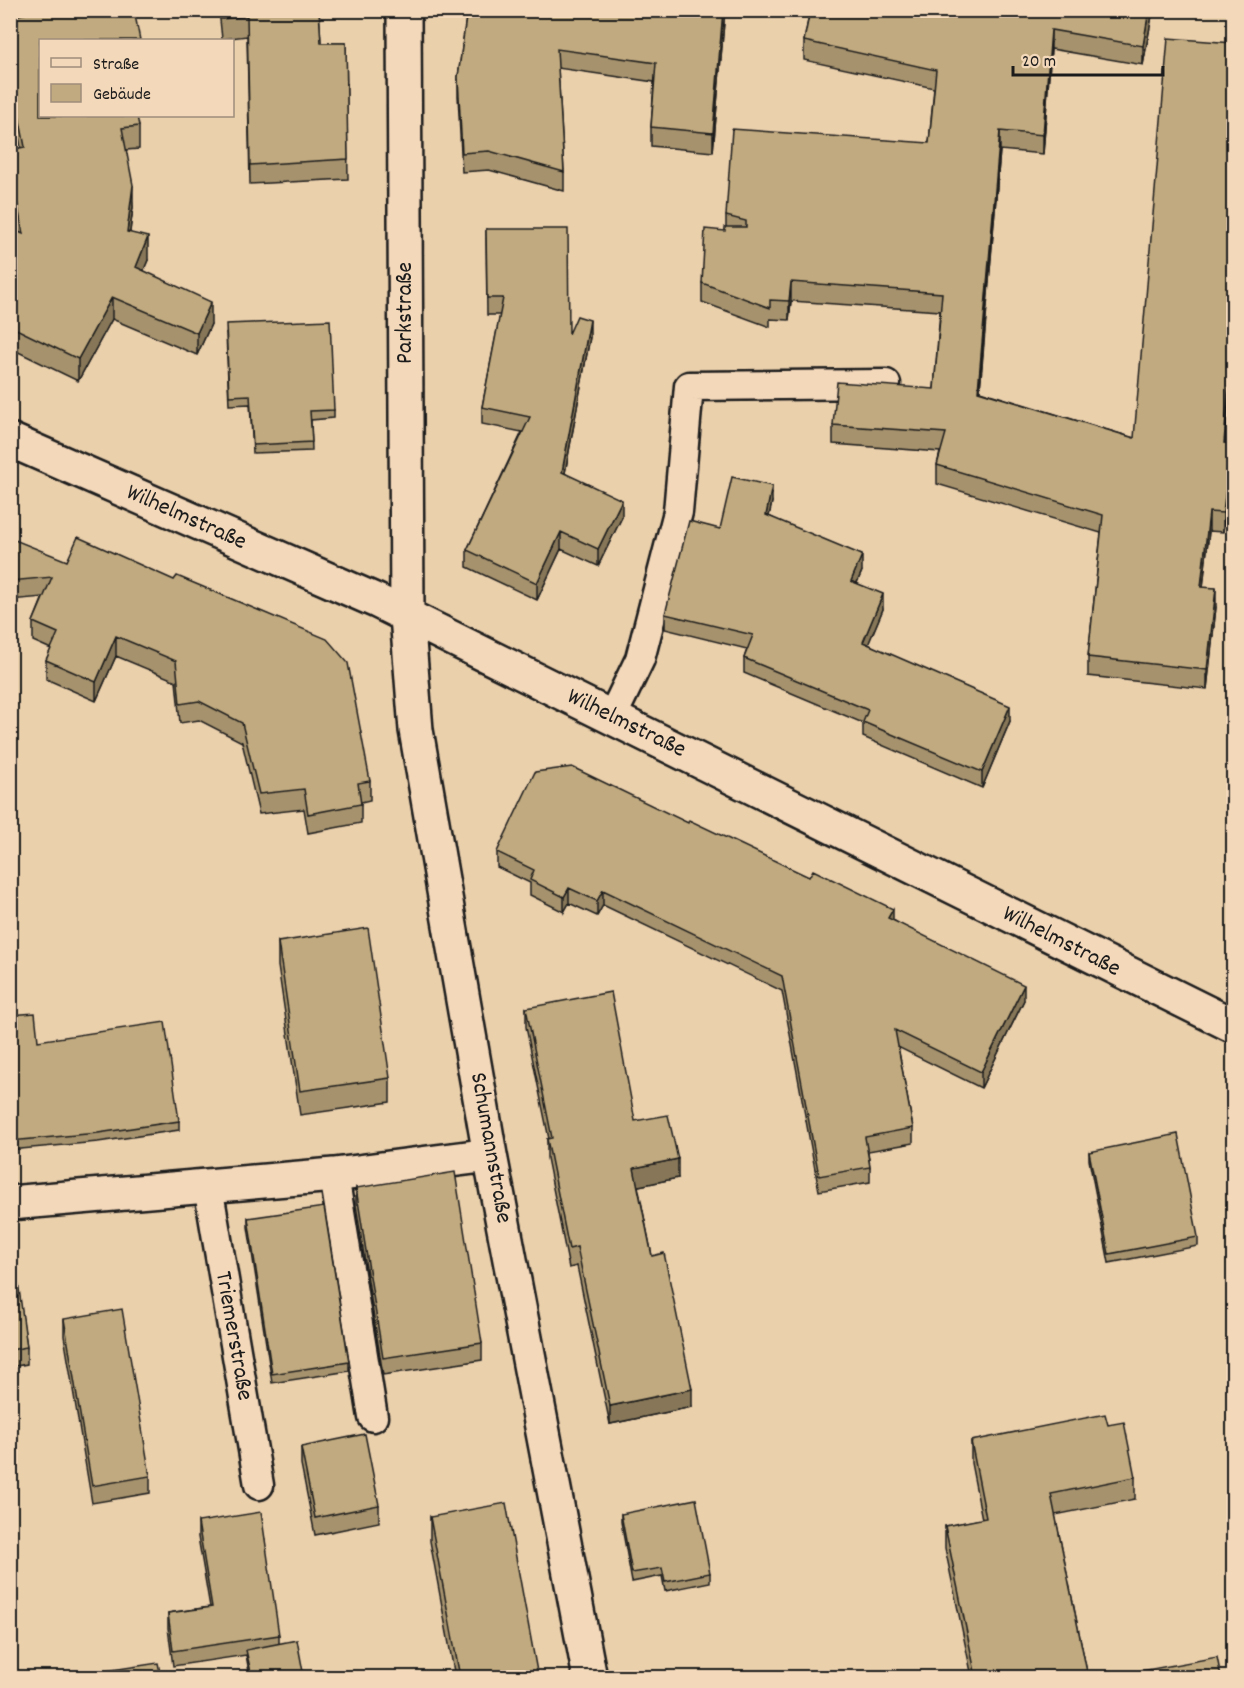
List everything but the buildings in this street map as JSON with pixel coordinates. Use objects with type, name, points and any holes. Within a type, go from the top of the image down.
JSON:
[{"type":"street","name":"Parkstraße","points":[[404,10],[407,616]]},
{"type":"street","name":"Wilhelmstraße","points":[[10,440],[407,616],[1233,1026]]},
{"type":"street","name":"Schumannstraße","points":[[407,616],[416,730],[490,1155],[590,1677]]},
{"type":"street","points":[[10,1203],[334,1174],[490,1155]]},
{"type":"lane","points":[[612,717],[640,659],[678,512],[689,386],[886,384]]},
{"type":"lane","points":[[334,1174],[373,1417]]},
{"type":"lane","name":"Triemerstraße","points":[[208,1186],[259,1485]]}]
